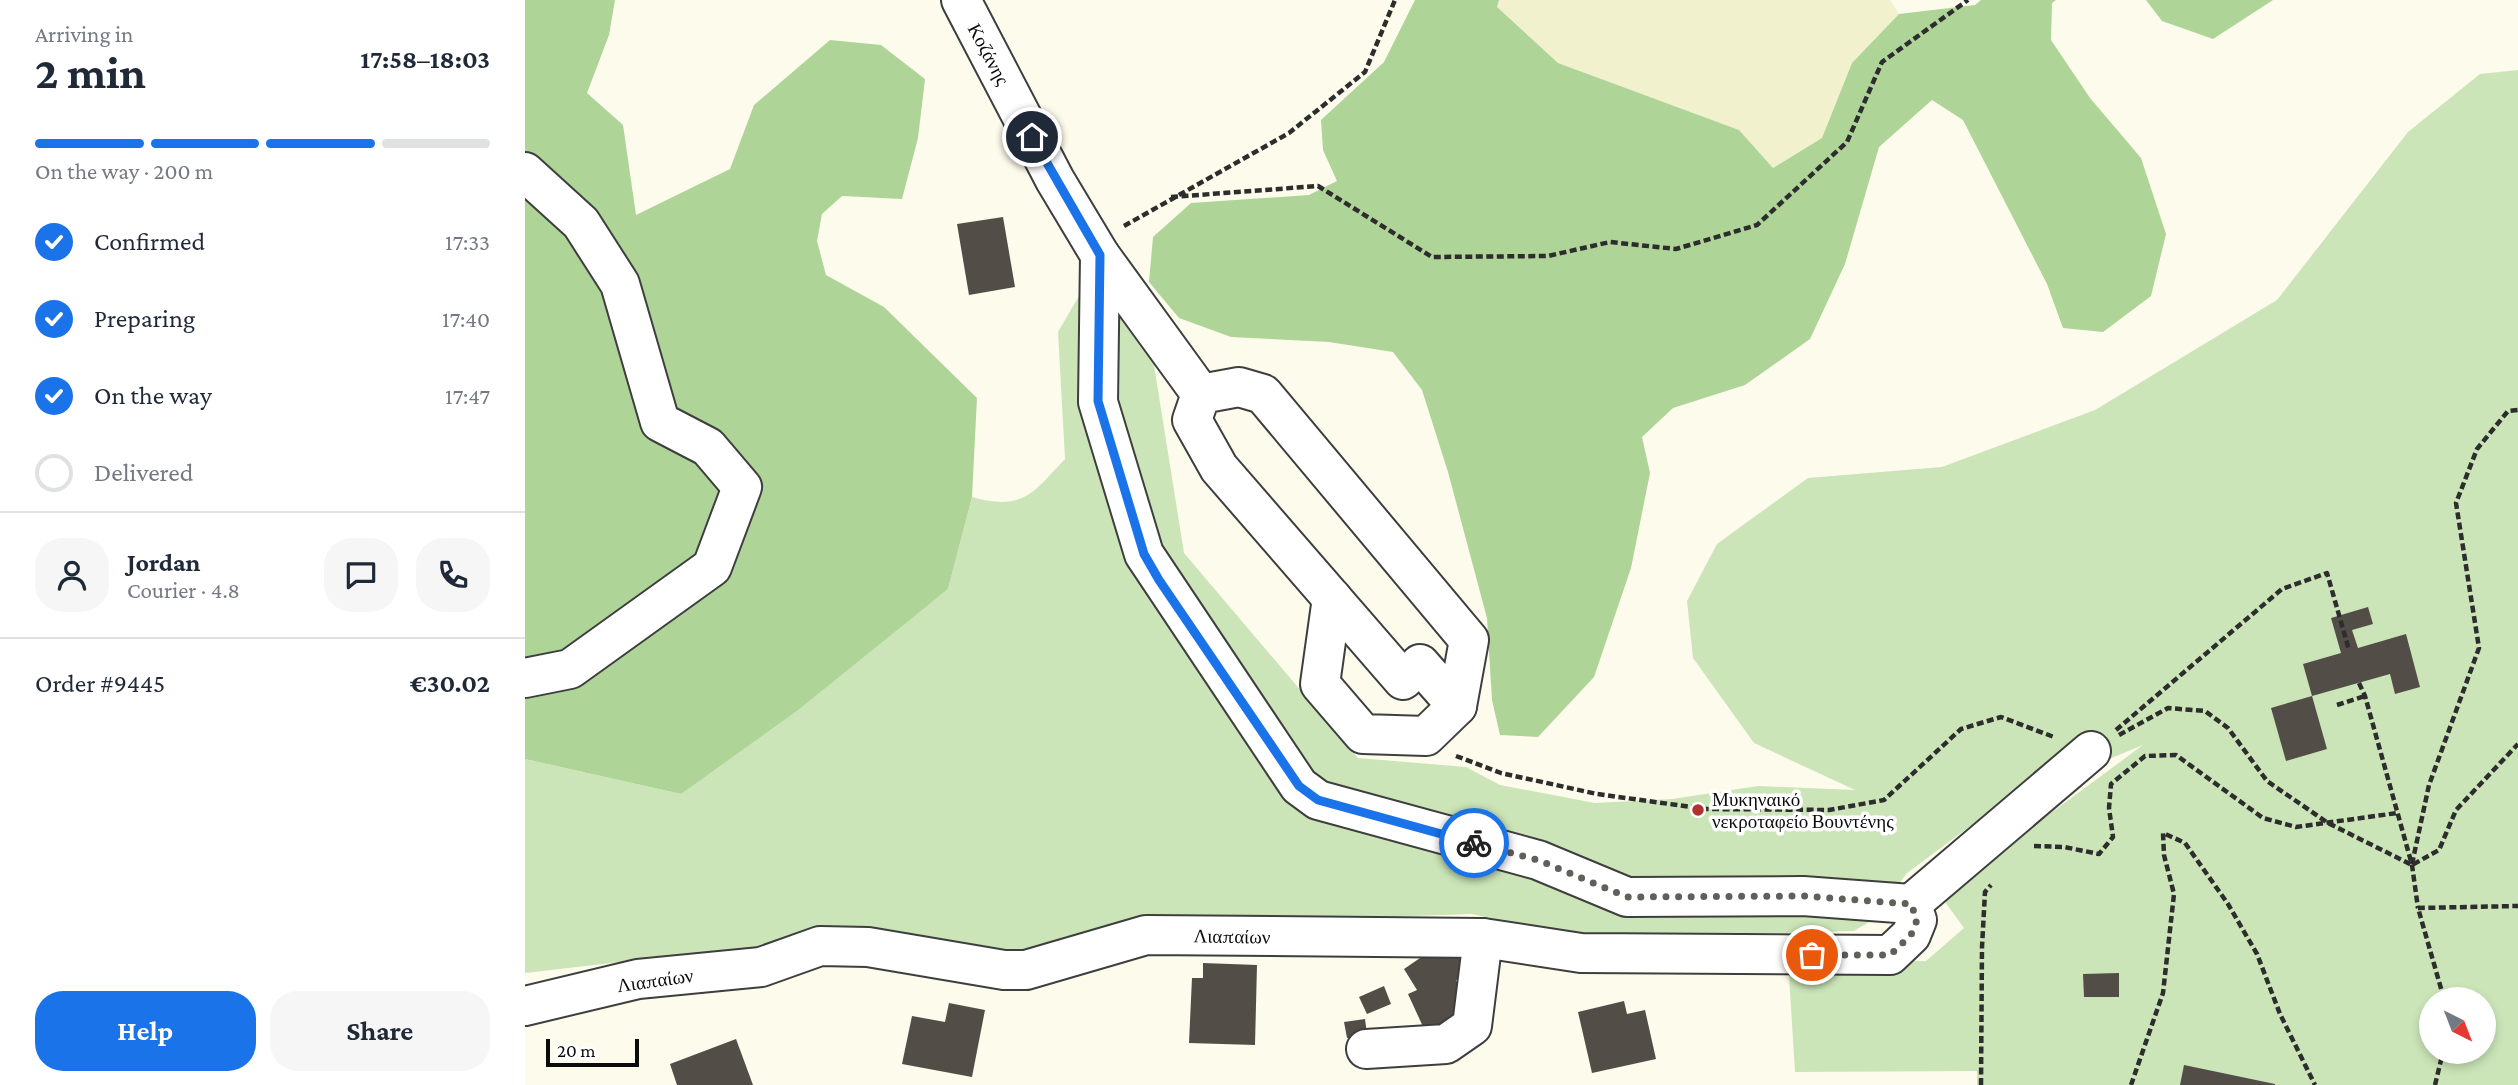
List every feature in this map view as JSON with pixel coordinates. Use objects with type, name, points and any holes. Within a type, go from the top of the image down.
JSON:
[{"type":"street","name":"Κοζάνης","points":[[961,0],[1055,180],[1098,249],[1201,394]]},
{"type":"street","points":[[525,172],[581,223],[620,284],[660,422],[708,447],[742,487],[712,567],[570,669],[525,678]]},
{"type":"street","points":[[1098,249],[1098,401],[1144,554],[1299,786],[1318,800],[1538,860],[1627,897],[1803,896],[1911,904],[2091,751]]},
{"type":"street","points":[[1332,598],[1320,684],[1363,733],[1426,736],[1457,706],[1469,640],[1263,394],[1239,387],[1201,394],[1192,421],[1219,468],[1332,598],[1403,680],[1420,664],[1457,706]]},
{"type":"street","name":"Λιαπαίων","points":[[525,1006],[638,979],[761,967],[820,946],[868,947],[1004,970],[1026,970],[1146,935],[1483,938],[1581,953],[1890,955],[1911,935],[1917,920],[1911,904]]},
{"type":"street","points":[[1366,1049],[1446,1044],[1472,1026],[1483,938]]},
{"type":"path","points":[[1098,249],[1171,197],[1289,133],[1365,72],[1395,0]]},
{"type":"path","points":[[1171,197],[1318,186],[1432,257],[1548,256],[1610,242],[1676,249],[1757,225],[1847,142],[1882,62],[1968,0]]},
{"type":"path","points":[[2412,865],[2429,785],[2479,648],[2456,503],[2477,449],[2508,411],[2518,410]]},
{"type":"path","points":[[2091,751],[2282,589],[2327,573],[2349,650]]},
{"type":"path","points":[[2358,683],[2365,696],[2412,865],[2418,908],[2441,987]]},
{"type":"path","points":[[2337,705],[2365,696]]},
{"type":"path","points":[[1426,736],[1455,755],[1501,773],[1597,794],[1706,809],[1829,810],[1884,800],[1961,729],[2001,717],[2091,751],[2168,708],[2205,711],[2228,728],[2267,781],[2327,823],[2412,865]]},
{"type":"path","points":[[2412,865],[2439,850],[2456,810],[2518,744]]},
{"type":"path","points":[[2024,846],[2064,847],[2099,854],[2113,837],[2109,807],[2111,784],[2145,756],[2176,755],[2263,818],[2296,827],[2397,813]]},
{"type":"path","points":[[2130,1085],[2163,993],[2174,894],[2164,855],[2163,833],[2185,843],[2228,904],[2257,954],[2280,1014],[2315,1085]]},
{"type":"path","points":[[1982,1085],[1982,947],[1985,892],[1993,883]]},
{"type":"path","points":[[2418,908],[2518,906]]},
{"type":"path","points":[[2435,1085],[2440,1064]]},
{"type":"green space","points":[[525,0],[615,0],[609,35],[587,93],[623,125],[636,215],[730,169],[754,105],[830,40],[881,45],[925,79],[918,138],[902,199],[842,196],[822,214],[817,241],[826,275],[884,307],[977,398],[972,497],[948,589],[798,710],[681,794],[525,759]]},
{"type":"green space","points":[[1415,0],[1499,0],[1497,7],[1558,63],[1739,130],[1773,168],[1822,138],[1852,63],[1899,14],[1975,5],[1981,0],[2056,0],[2052,3],[2051,40],[2090,98],[2141,158],[2166,234],[2151,296],[2103,332],[2063,328],[2047,284],[1963,120],[1932,100],[1879,147],[1845,264],[1810,339],[1745,385],[1673,408],[1642,437],[1650,473],[1631,568],[1594,677],[1538,737],[1500,735],[1492,700],[1487,618],[1448,472],[1422,390],[1393,352],[1329,342],[1231,337],[1179,318],[1149,282],[1153,237],[1191,203],[1309,195],[1337,181],[1323,150],[1321,120],[1384,62]]},
{"type":"green space","points":[[1499,0],[1890,0],[1899,14],[1852,63],[1822,138],[1773,168],[1739,130],[1558,63],[1497,7]]},
{"type":"green space","points":[[2146,0],[2273,0],[2213,39],[2162,21]]},
{"type":"green space","points":[[2518,70],[2518,1085],[1977,1085],[1977,1071],[1795,1072],[1788,960],[1926,961],[1964,928],[1940,895],[2143,745],[2000,804],[1907,873],[1871,921],[1854,931],[1611,937],[1554,932],[1472,914],[1262,921],[1031,956],[620,962],[525,973],[525,759],[681,794],[948,589],[972,497],[1003,502],[1025,496],[1044,482],[1065,459],[1058,332],[1087,282],[1150,340],[1184,553],[1358,758],[1466,767],[1500,785],[1595,803],[1672,799],[1758,786],[1855,790],[1754,743],[1693,658],[1687,601],[1717,544],[1808,478],[1942,467],[2095,410],[2277,300],[2408,132],[2480,74]]},
{"type":"building","points":[[1003,217],[1015,287],[969,295],[957,224]]},
{"type":"building","points":[[2368,607],[2373,624],[2352,630],[2358,648],[2406,634],[2420,687],[2395,694],[2390,674],[2312,696],[2303,664],[2341,653],[2331,618]]},
{"type":"building","points":[[2312,696],[2327,749],[2286,761],[2271,708]]},
{"type":"building","points":[[1423,956],[1459,958],[1466,978],[1456,980],[1470,1011],[1425,1031],[1408,994],[1417,990],[1404,969]]},
{"type":"building","points":[[1203,963],[1257,965],[1255,1045],[1189,1043],[1192,978],[1203,978]]},
{"type":"building","points":[[2119,973],[2119,997],[2084,997],[2083,974]]},
{"type":"building","points":[[1384,986],[1391,1004],[1367,1014],[1359,997]]},
{"type":"building","points":[[1624,1001],[1627,1014],[1645,1010],[1656,1059],[1592,1073],[1578,1012]]},
{"type":"building","points":[[949,1003],[985,1010],[972,1077],[902,1064],[912,1016],[945,1022]]},
{"type":"building","points":[[1365,1019],[1367,1034],[1347,1038],[1344,1022]]},
{"type":"building","points":[[736,1039],[753,1085],[677,1085],[670,1064]]},
{"type":"building","points":[[2184,1065],[2275,1084],[2275,1085],[2180,1085]]},
{"type":"way so far","points":[[1474,843],[1538,860],[1627,897],[1803,896],[1911,904],[1917,920],[1911,935],[1890,955],[1812,955]]},
{"type":"place","name":"Μυκηναικό νεκροταφείο Βουντένης","points":[[1698,810]]},
{"type":"route","points":[[1032,137],[1055,180],[1096,243],[1100,255],[1098,401],[1144,554],[1159,580],[1299,786],[1318,800],[1474,843]]}]
